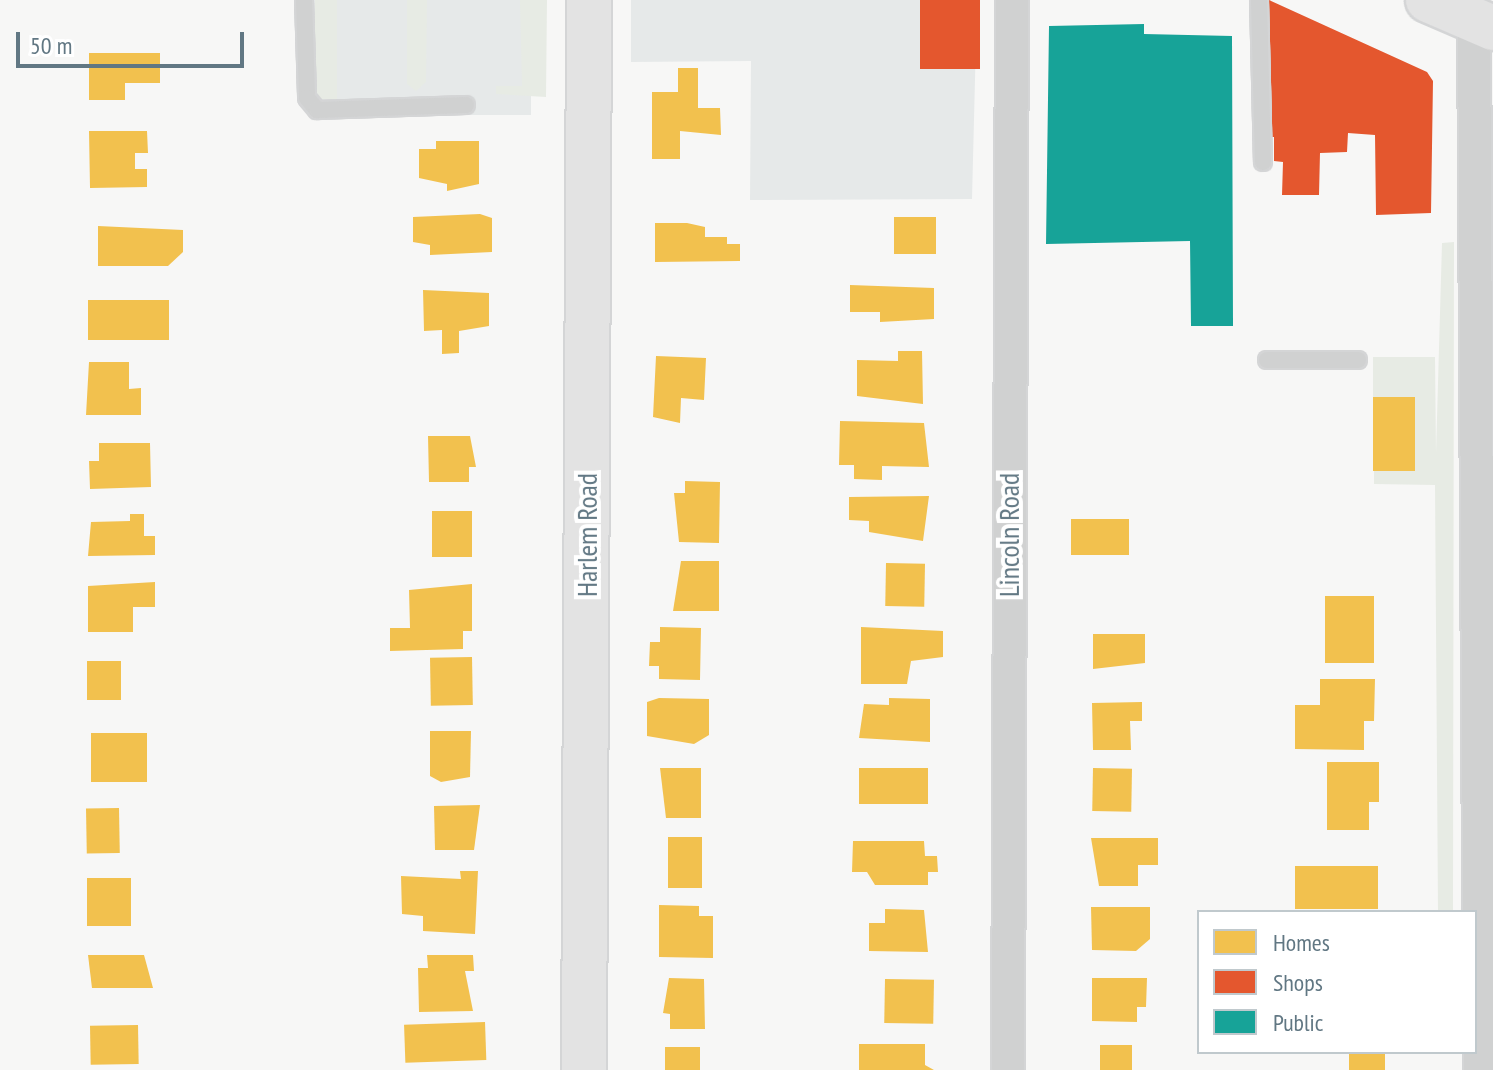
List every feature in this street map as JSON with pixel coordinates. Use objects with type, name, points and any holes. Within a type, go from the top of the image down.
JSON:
[{"type":"main road","name":"Harlem Road","points":[[584,1070],[589,0]]},
{"type":"main road","points":[[1428,0],[1484,24]]},
{"type":"street","name":"Lincoln Road","points":[[1008,1070],[1012,0]]},
{"type":"street","points":[[1480,1070],[1484,24]]},
{"type":"lane","points":[[304,0],[303,63],[307,98],[317,110],[466,105]]},
{"type":"lane","points":[[1259,0],[1263,162]]},
{"type":"lane","points":[[1267,360],[1358,360]]},
{"type":"shaded area","points":[[310,0],[531,0],[531,115],[310,115]]},
{"type":"shaded area","points":[[315,0],[337,0],[337,100],[319,99],[314,89]]},
{"type":"shaded area","points":[[407,0],[427,0],[426,82],[416,91],[407,84]]},
{"type":"shaded area","points":[[520,0],[547,0],[546,97],[496,94],[496,86],[522,86]]},
{"type":"shaded area","points":[[631,0],[977,0],[972,199],[750,200],[751,61],[631,62]]},
{"type":"shaded area","points":[[1454,242],[1453,910],[1438,910],[1435,485],[1374,484],[1374,471],[1415,470],[1415,397],[1373,397],[1373,357],[1435,357],[1436,453],[1442,243]]},
{"type":"building: Homes","points":[[89,53],[160,53],[160,83],[125,83],[125,100],[89,100]]},
{"type":"building: Homes","points":[[678,68],[698,68],[698,108],[720,108],[721,135],[680,131],[680,159],[652,159],[652,92],[678,92]]},
{"type":"building: Homes","points":[[89,131],[147,131],[148,153],[135,153],[135,169],[147,169],[147,187],[90,188]]},
{"type":"building: Homes","points":[[436,141],[479,141],[479,184],[447,191],[447,184],[419,178],[419,149],[436,149]]},
{"type":"building: Homes","points":[[480,214],[492,218],[492,252],[430,255],[430,245],[413,242],[413,217]]},
{"type":"building: Homes","points":[[894,217],[936,217],[936,254],[894,254]]},
{"type":"building: Homes","points":[[655,223],[687,223],[705,227],[705,237],[727,237],[727,244],[740,244],[740,261],[655,262]]},
{"type":"building: Homes","points":[[98,226],[183,230],[183,252],[168,266],[98,266]]},
{"type":"building: Homes","points":[[850,285],[934,288],[934,319],[880,322],[880,312],[850,312]]},
{"type":"building: Homes","points":[[423,290],[489,293],[489,326],[459,331],[459,353],[442,354],[442,330],[424,331]]},
{"type":"building: Homes","points":[[88,300],[169,300],[169,340],[88,340]]},
{"type":"building: Homes","points":[[898,351],[922,351],[923,404],[857,396],[857,360],[898,361]]},
{"type":"building: Homes","points":[[656,356],[706,358],[704,400],[681,398],[680,423],[653,417]]},
{"type":"building: Homes","points":[[89,362],[129,362],[129,389],[141,388],[141,415],[86,415]]},
{"type":"building: Homes","points":[[1373,397],[1415,397],[1415,471],[1373,471]]},
{"type":"building: Homes","points":[[840,421],[924,423],[929,467],[882,466],[882,480],[854,479],[854,465],[839,465]]},
{"type":"building: Homes","points":[[428,436],[470,436],[476,467],[469,467],[469,482],[429,482]]},
{"type":"building: Homes","points":[[99,443],[150,443],[151,487],[90,489],[89,461],[99,461]]},
{"type":"building: Homes","points":[[685,481],[720,482],[719,543],[679,542],[674,493],[685,493]]},
{"type":"building: Homes","points":[[929,496],[923,541],[869,532],[869,521],[849,520],[849,497]]},
{"type":"building: Homes","points":[[432,511],[472,511],[472,557],[432,557]]},
{"type":"building: Homes","points":[[130,514],[144,514],[144,536],[155,536],[155,555],[88,556],[91,522],[130,521]]},
{"type":"building: Homes","points":[[1071,519],[1129,519],[1129,555],[1071,555]]},
{"type":"building: Homes","points":[[681,561],[719,561],[719,611],[673,611]]},
{"type":"building: Homes","points":[[886,563],[925,564],[924,607],[885,606]]},
{"type":"building: Homes","points":[[155,582],[155,607],[133,607],[133,632],[88,632],[88,586]]},
{"type":"building: Homes","points":[[472,584],[472,631],[463,631],[463,649],[390,651],[390,628],[410,628],[409,590]]},
{"type":"building: Homes","points":[[1325,596],[1374,596],[1374,663],[1325,663]]},
{"type":"building: Homes","points":[[660,627],[701,628],[700,680],[659,679],[659,666],[649,666],[650,642],[660,642]]},
{"type":"building: Homes","points":[[861,627],[943,631],[943,657],[911,661],[907,684],[861,684]]},
{"type":"building: Homes","points":[[1093,634],[1145,634],[1145,663],[1093,669]]},
{"type":"building: Homes","points":[[472,657],[473,705],[431,706],[430,658]]},
{"type":"building: Homes","points":[[87,661],[121,661],[121,700],[87,700]]},
{"type":"building: Homes","points":[[1320,679],[1375,679],[1374,721],[1364,721],[1364,750],[1295,749],[1295,705],[1320,705]]},
{"type":"building: Homes","points":[[659,698],[709,699],[709,735],[694,744],[647,736],[647,702]]},
{"type":"building: Homes","points":[[889,698],[930,699],[930,742],[859,738],[864,704],[889,705]]},
{"type":"building: Homes","points":[[1142,702],[1142,721],[1130,721],[1131,750],[1093,750],[1092,703]]},
{"type":"building: Homes","points":[[430,731],[471,731],[470,777],[441,782],[430,776]]},
{"type":"building: Homes","points":[[91,733],[147,733],[147,782],[91,782]]},
{"type":"building: Homes","points":[[1327,762],[1379,762],[1379,802],[1369,802],[1369,830],[1327,830]]},
{"type":"building: Homes","points":[[660,768],[701,768],[701,818],[666,818]]},
{"type":"building: Homes","points":[[859,768],[928,768],[928,804],[859,804]]},
{"type":"building: Homes","points":[[1093,768],[1132,769],[1131,812],[1092,811]]},
{"type":"building: Homes","points":[[480,805],[474,850],[435,850],[434,806]]},
{"type":"building: Homes","points":[[119,808],[120,853],[87,854],[86,809]]},
{"type":"building: Homes","points":[[668,837],[702,837],[702,888],[668,888]]},
{"type":"building: Homes","points":[[1091,838],[1158,838],[1158,865],[1138,865],[1138,886],[1099,886]]},
{"type":"building: Homes","points":[[853,841],[924,841],[925,856],[937,856],[938,872],[928,872],[928,885],[875,885],[867,872],[852,872]]},
{"type":"building: Homes","points":[[1295,866],[1378,866],[1378,909],[1295,909]]},
{"type":"building: Homes","points":[[460,871],[478,871],[475,934],[423,931],[423,916],[402,914],[401,876],[461,879]]},
{"type":"building: Homes","points":[[87,878],[131,878],[131,926],[87,926]]},
{"type":"building: Homes","points":[[659,905],[699,906],[699,916],[713,916],[713,958],[659,957]]},
{"type":"building: Homes","points":[[1091,907],[1150,907],[1150,939],[1136,951],[1092,950]]},
{"type":"building: Homes","points":[[885,909],[924,910],[928,952],[869,951],[869,923],[885,923]]},
{"type":"building: Homes","points":[[88,955],[144,955],[153,988],[92,988]]},
{"type":"building: Homes","points":[[427,955],[473,955],[474,971],[465,971],[473,1011],[419,1012],[418,968],[428,968]]},
{"type":"building: Homes","points":[[669,978],[704,979],[705,1029],[670,1029],[670,1014],[663,1013]]},
{"type":"building: Homes","points":[[1092,978],[1147,978],[1146,1007],[1137,1007],[1137,1022],[1092,1021]]},
{"type":"building: Homes","points":[[885,979],[934,980],[933,1024],[884,1023]]},
{"type":"building: Homes","points":[[485,1022],[486,1060],[405,1063],[404,1025]]},
{"type":"building: Homes","points":[[138,1025],[139,1064],[91,1065],[90,1026]]},
{"type":"building: Homes","points":[[859,1044],[925,1044],[925,1065],[934,1070],[859,1070]]},
{"type":"building: Homes","points":[[1100,1045],[1132,1045],[1132,1070],[1100,1070]]},
{"type":"building: Homes","points":[[665,1047],[700,1047],[700,1070],[665,1070]]},
{"type":"building: Homes","points":[[1349,1054],[1385,1054],[1385,1070],[1349,1070]]},
{"type":"building: Shops","points":[[920,0],[980,0],[980,69],[920,69]]},
{"type":"building: Shops","points":[[1269,0],[1427,72],[1433,81],[1431,213],[1376,215],[1375,135],[1348,133],[1347,152],[1320,153],[1319,195],[1282,195],[1283,162],[1274,161],[1274,137],[1268,137]]},
{"type":"building: Public","points":[[1144,24],[1144,34],[1232,36],[1233,326],[1191,326],[1190,241],[1046,244],[1049,26]]}]
